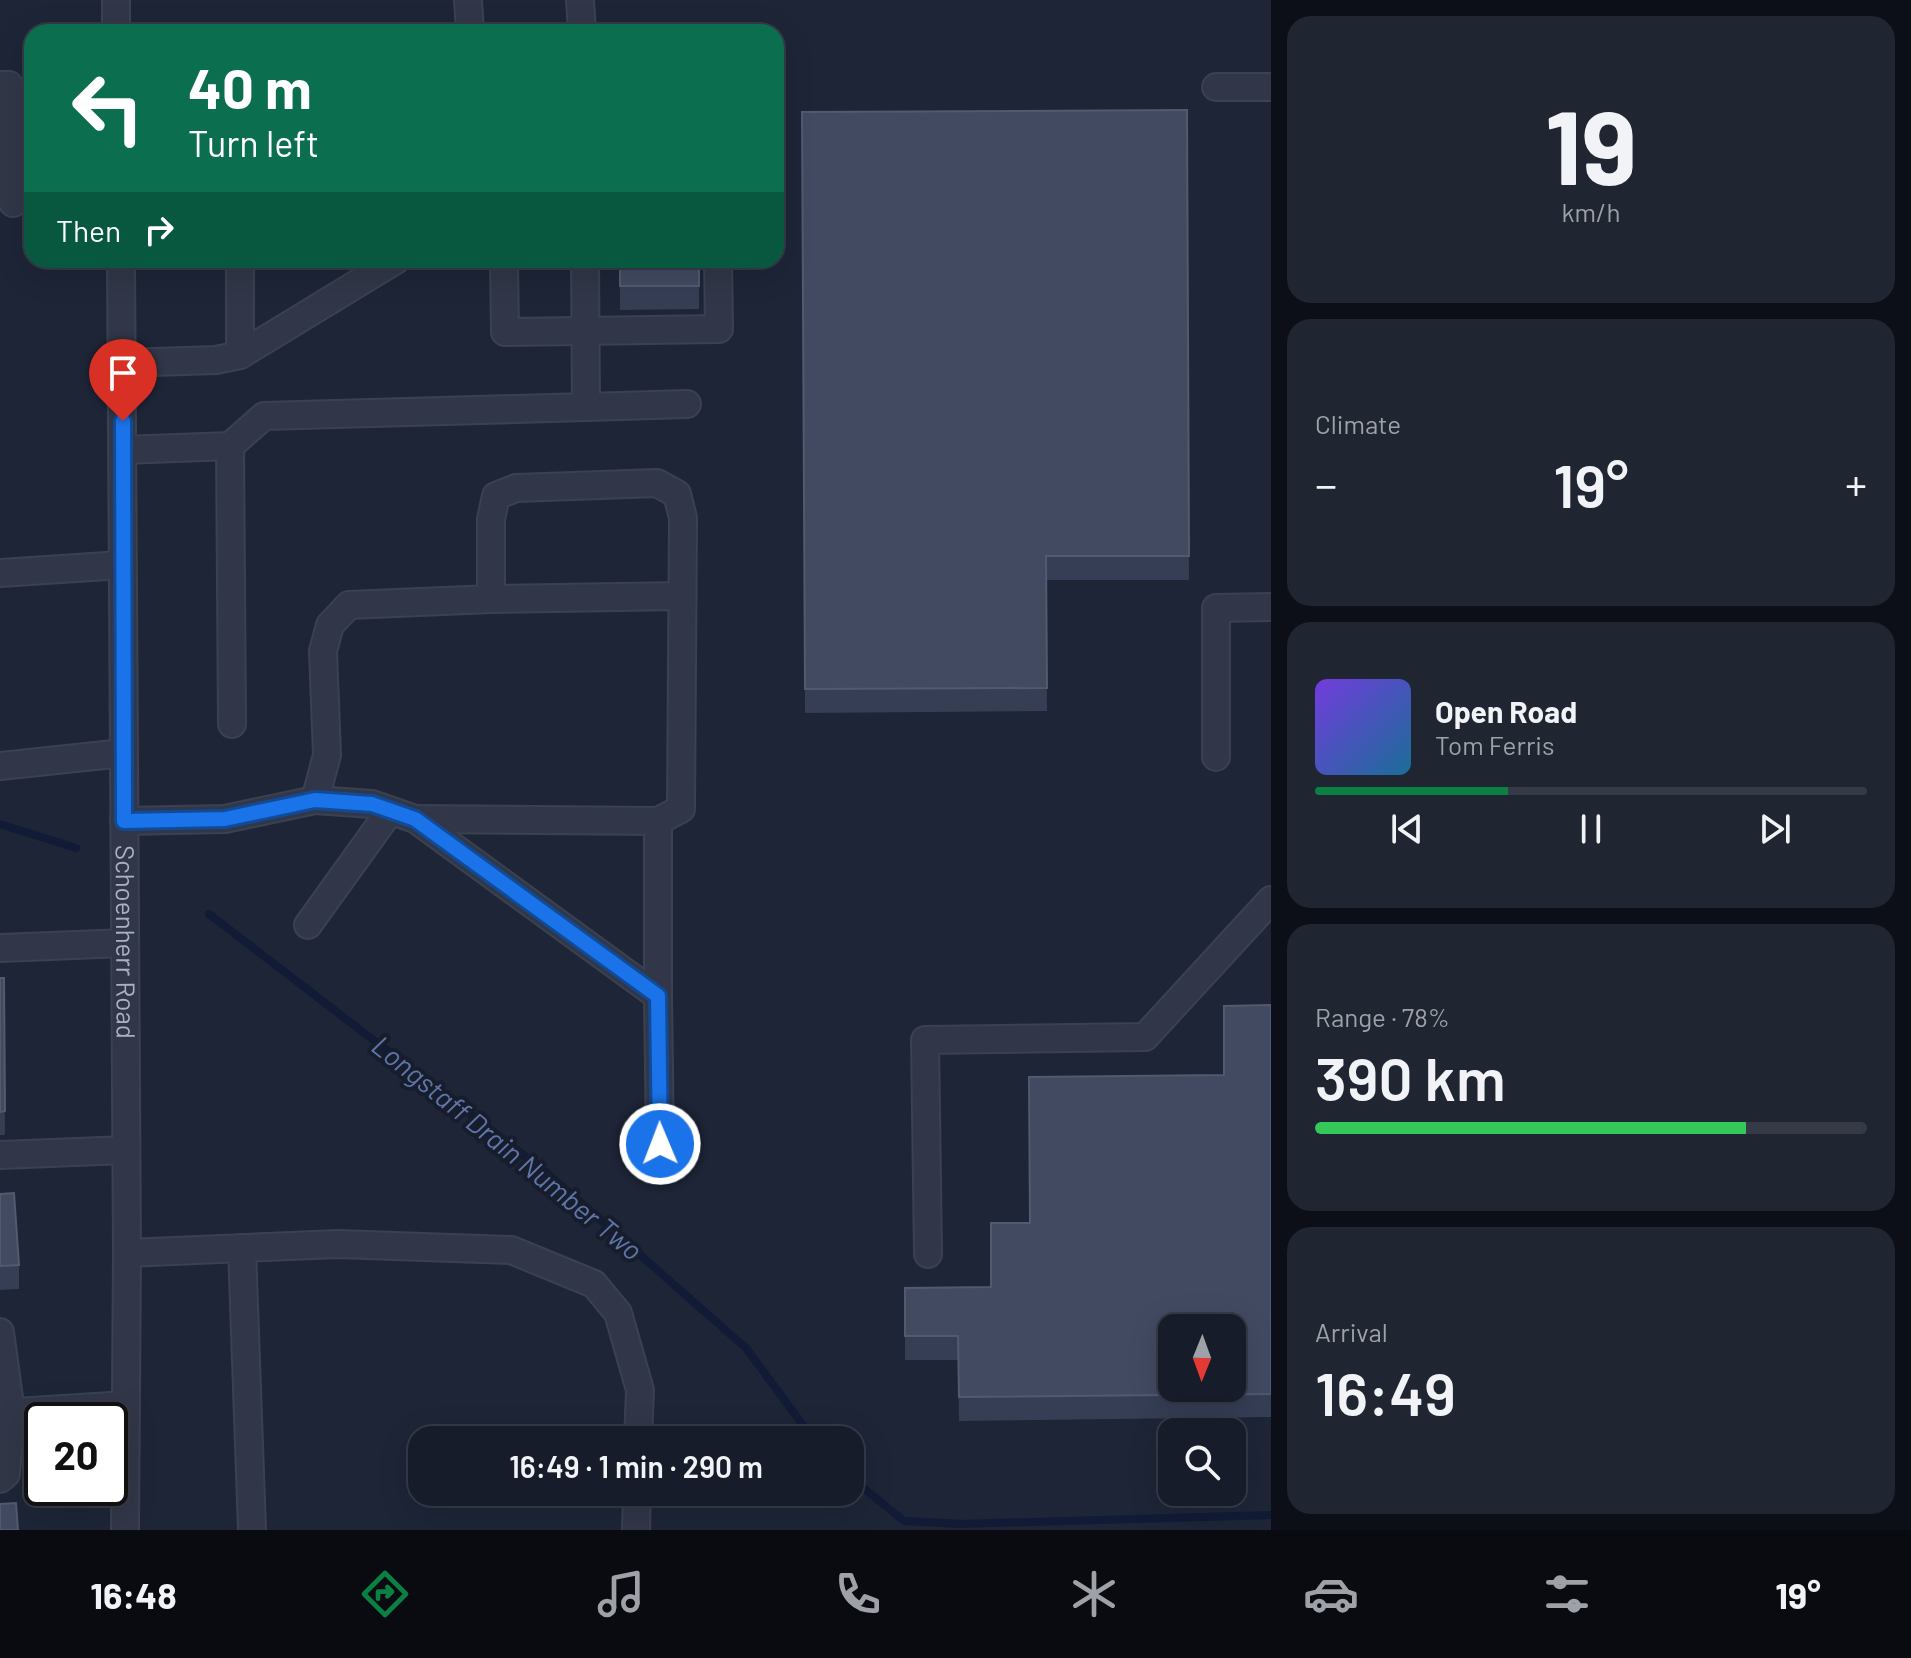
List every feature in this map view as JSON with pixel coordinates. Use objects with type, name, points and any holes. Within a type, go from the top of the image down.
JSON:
[{"type":"street","points":[[116,0],[116,24]]},
{"type":"street","points":[[468,0],[470,24]]},
{"type":"street","points":[[580,0],[582,24]]},
{"type":"street","points":[[0,85],[9,85],[15,203]]},
{"type":"street","points":[[1216,87],[1271,87]]},
{"type":"street","name":"Schoenherr Road","points":[[121,268],[126,1402]]},
{"type":"street","points":[[240,268],[240,355]]},
{"type":"street","points":[[122,363],[216,360],[240,355],[383,268]]},
{"type":"street","points":[[504,268],[505,332],[719,329],[718,268]]},
{"type":"street","points":[[585,268],[586,407]]},
{"type":"street","points":[[123,450],[230,446],[264,416],[687,404]]},
{"type":"street","points":[[230,446],[232,724]]},
{"type":"street","points":[[124,821],[225,819],[315,800],[372,804],[415,819],[658,821],[681,809],[683,518],[677,494],[657,483],[516,488],[496,496],[491,519],[491,599]]},
{"type":"street","points":[[0,573],[122,565]]},
{"type":"street","points":[[315,800],[327,755],[323,651],[330,625],[349,605],[682,596]]},
{"type":"street","points":[[1216,757],[1216,608],[1271,607]]},
{"type":"street","points":[[0,766],[123,753]]},
{"type":"street","points":[[308,925],[390,811]]},
{"type":"street","points":[[415,819],[658,996]]},
{"type":"street","points":[[658,821],[660,1144]]},
{"type":"street","points":[[928,1254],[925,1040],[1145,1037],[1271,900]]},
{"type":"street","points":[[0,948],[125,943]]},
{"type":"street","points":[[0,1155],[126,1150]]},
{"type":"street","points":[[127,1253],[338,1244],[511,1250],[594,1284],[618,1313],[640,1390],[639,1426]]},
{"type":"street","points":[[242,1248],[252,1530]]},
{"type":"street","points":[[0,1332],[6,1474],[0,1479]]},
{"type":"street","name":"Schoenherr Road","points":[[125,1506],[125,1530]]},
{"type":"street","points":[[636,1530],[637,1506]]},
{"type":"building","points":[[1187,110],[1189,556],[1046,556],[1047,688],[805,689],[802,112]]},
{"type":"building","points":[[620,268],[699,268],[699,286],[620,286]]},
{"type":"building","points":[[0,978],[4,978],[5,1111],[0,1112]]},
{"type":"building","points":[[1271,1005],[1271,1394],[1246,1394],[1246,1314],[1158,1314],[1158,1395],[959,1397],[958,1336],[905,1336],[905,1288],[991,1287],[991,1223],[1030,1223],[1029,1077],[1224,1075],[1224,1006]]},
{"type":"building","points":[[14,1193],[19,1265],[0,1266],[0,1194]]},
{"type":"building","points":[[16,1503],[18,1530],[0,1530],[0,1504]]},
{"type":"waterway","name":"Longstaff Drain Number Two","points":[[0,824],[76,848]]},
{"type":"waterway","name":"Longstaff Drain Number Two","points":[[209,914],[548,1174],[746,1348],[804,1426]]},
{"type":"waterway","name":"Longstaff Drain Number Two","points":[[864,1488],[904,1521],[961,1524],[1271,1515]]},
{"type":"route","points":[[123,421],[124,821],[225,819],[315,800],[372,804],[415,819],[658,996],[660,1144]]}]
